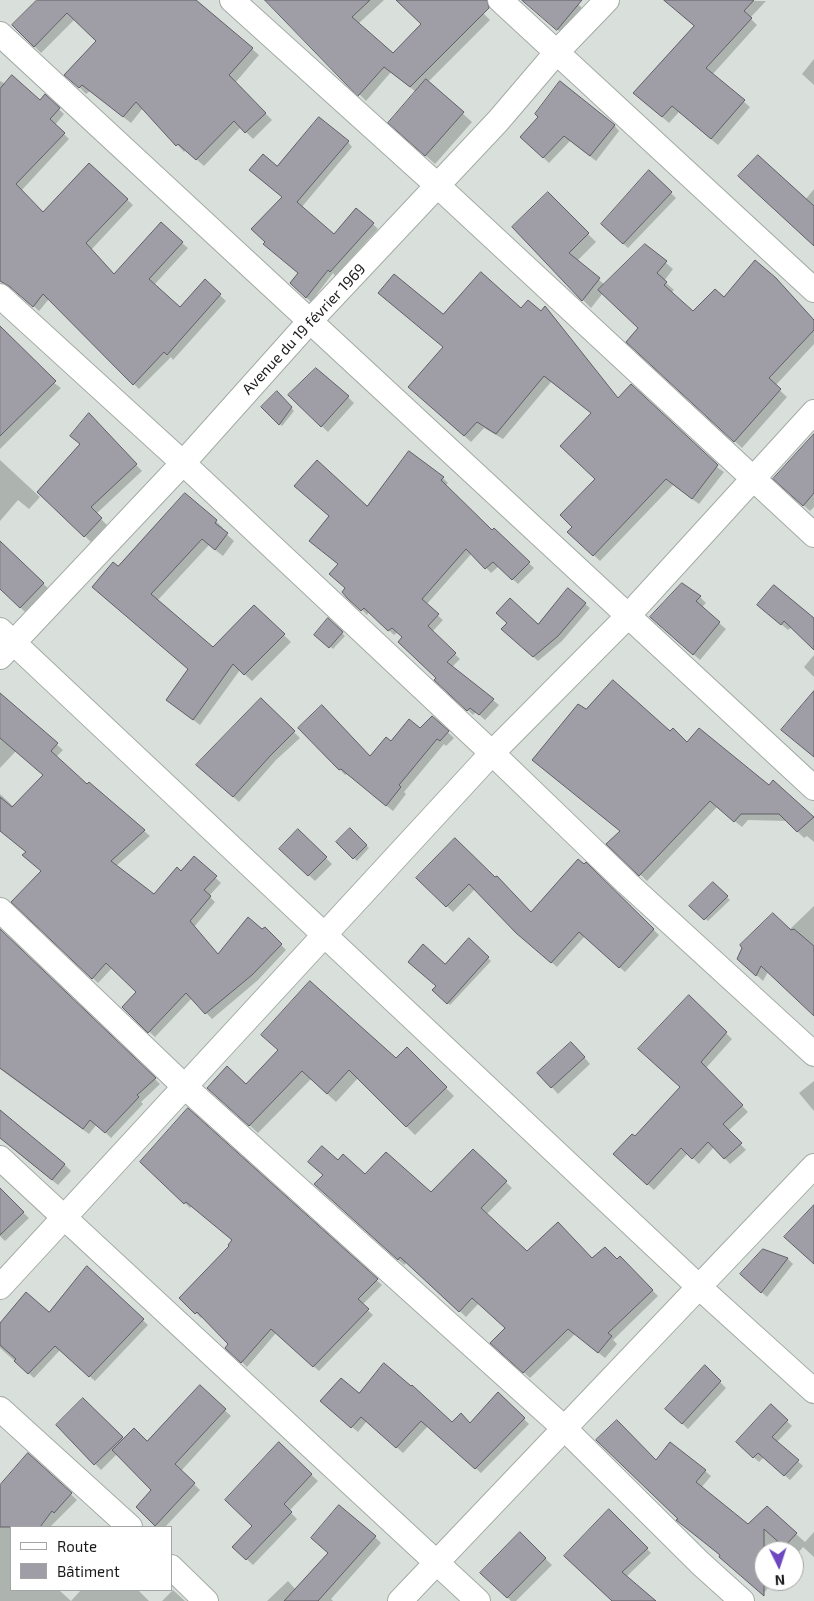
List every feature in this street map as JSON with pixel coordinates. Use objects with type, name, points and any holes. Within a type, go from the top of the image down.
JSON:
[{"type":"street","points":[[232,0],[438,186],[642,376],[755,478],[814,535]]},
{"type":"street","points":[[500,0],[814,290]]},
{"type":"street","name":"Avenue du 19 février 1969","points":[[4,643],[183,463],[310,321],[438,186],[498,121],[556,53],[607,0]]},
{"type":"street","points":[[0,34],[627,617],[814,788]]},
{"type":"street","points":[[0,296],[183,463],[492,753],[627,883],[814,1054]]},
{"type":"street","points":[[0,1287],[184,1086],[326,936],[492,753],[627,617],[814,412]]},
{"type":"street","points":[[4,643],[326,936],[699,1287],[814,1390]]},
{"type":"street","points":[[0,910],[184,1086],[564,1428],[700,1563],[742,1601]]},
{"type":"street","points":[[0,1158],[66,1217],[478,1601]]},
{"type":"street","points":[[400,1601],[814,1166]]},
{"type":"street","points":[[0,1409],[129,1526]]},
{"type":"street","points":[[172,1568],[206,1601]]},
{"type":"building","points":[[37,0],[196,0],[253,48],[229,75],[266,113],[245,133],[234,121],[196,160],[178,144],[176,146],[136,102],[123,117],[82,85],[79,88],[64,75],[96,41],[67,13],[34,47],[12,25]]},
{"type":"building","points":[[265,0],[370,0],[352,17],[393,53],[421,24],[396,0],[487,0],[489,8],[410,87],[384,67],[358,96]]},
{"type":"building","points":[[522,0],[582,0],[557,30]]},
{"type":"building","points":[[664,0],[754,0],[744,11],[752,18],[706,68],[745,100],[711,139],[672,106],[662,117],[633,93],[694,26]]},
{"type":"building","points":[[12,75],[40,100],[45,94],[60,108],[50,119],[65,133],[16,184],[43,212],[89,163],[128,199],[86,243],[114,274],[161,222],[183,242],[149,279],[180,307],[205,279],[221,294],[167,355],[164,352],[133,385],[43,294],[33,307],[9,286],[0,281],[0,89]]},
{"type":"building","points":[[426,79],[464,112],[425,156],[388,123]]},
{"type":"building","points":[[560,81],[615,125],[590,156],[564,136],[543,158],[520,137],[538,117],[535,114]]},
{"type":"building","points":[[319,117],[349,141],[297,202],[334,234],[356,208],[374,223],[330,272],[328,270],[306,298],[290,283],[298,273],[263,244],[265,242],[251,229],[282,197],[249,170],[263,154],[277,166]]},
{"type":"building","points":[[758,155],[814,206],[814,246],[738,176]]},
{"type":"building","points":[[649,170],[672,192],[623,244],[601,224]]},
{"type":"building","points":[[548,192],[589,233],[569,253],[600,278],[582,301],[512,227]]},
{"type":"building","points":[[645,244],[667,261],[657,273],[667,282],[664,285],[693,311],[715,289],[724,297],[755,260],[776,278],[814,320],[814,330],[769,378],[781,389],[734,442],[626,342],[638,328],[598,290]]},
{"type":"building","points":[[481,272],[521,308],[528,300],[541,311],[545,306],[618,398],[631,384],[718,465],[692,499],[666,479],[593,556],[567,532],[572,527],[560,515],[595,479],[560,446],[591,413],[544,376],[496,434],[477,422],[464,436],[408,387],[443,347],[378,293],[394,274],[443,314]]},
{"type":"building","points":[[0,326],[56,381],[0,436]]},
{"type":"building","points":[[316,368],[349,396],[321,427],[288,395]]},
{"type":"building","points":[[277,391],[292,407],[279,425],[261,407]]},
{"type":"building","points":[[89,413],[137,464],[91,507],[102,518],[84,537],[37,492],[80,444],[70,436]]},
{"type":"building","points":[[814,434],[814,493],[803,506],[773,479]]},
{"type":"building","points":[[409,451],[444,477],[441,480],[492,530],[494,528],[530,562],[512,580],[493,562],[485,569],[466,549],[422,599],[439,614],[428,626],[456,653],[447,662],[494,699],[479,715],[470,708],[467,711],[434,680],[436,678],[398,642],[402,637],[392,628],[388,631],[364,608],[361,611],[342,592],[345,588],[329,574],[338,564],[309,541],[329,516],[294,486],[317,460],[367,506]]},
{"type":"building","points":[[185,493],[217,520],[215,523],[228,533],[215,550],[202,539],[151,594],[213,647],[254,605],[285,634],[244,675],[233,664],[193,720],[166,700],[188,669],[92,587],[113,562],[118,566]]},
{"type":"building","points":[[0,541],[44,583],[20,608],[0,589]]},
{"type":"building","points":[[682,583],[701,596],[696,601],[720,622],[693,655],[650,617]]},
{"type":"building","points":[[774,585],[814,618],[814,650],[784,621],[781,625],[757,605]]},
{"type":"building","points":[[568,588],[586,603],[558,636],[533,657],[501,629],[507,623],[496,613],[510,598],[538,624]]},
{"type":"building","points":[[328,618],[343,632],[329,648],[314,635]]},
{"type":"building","points":[[613,680],[670,731],[673,728],[687,742],[699,728],[769,785],[773,780],[814,817],[797,832],[779,814],[741,814],[734,822],[710,801],[639,876],[606,844],[620,831],[532,760],[578,704],[586,709]]},
{"type":"building","points":[[814,691],[814,757],[781,730]]},
{"type":"building","points":[[0,693],[58,743],[51,751],[87,784],[89,782],[145,830],[111,861],[154,894],[177,867],[181,871],[194,856],[217,876],[204,890],[211,896],[190,921],[218,954],[248,917],[262,929],[265,927],[282,944],[252,975],[205,1014],[186,993],[148,1033],[122,1007],[136,992],[106,963],[92,979],[11,902],[41,871],[22,855],[26,852],[0,831],[0,797],[12,807],[43,775],[0,738]]},
{"type":"building","points":[[261,698],[295,731],[233,797],[196,765]]},
{"type":"building","points":[[322,705],[370,756],[386,737],[391,741],[409,719],[420,728],[432,716],[449,731],[440,741],[437,739],[399,785],[401,787],[386,806],[341,769],[339,770],[298,728]]},
{"type":"building","points":[[350,828],[367,845],[353,859],[336,842]]},
{"type":"building","points":[[298,829],[327,857],[308,876],[279,849]]},
{"type":"building","points":[[455,838],[495,877],[497,876],[531,912],[578,859],[584,864],[586,862],[654,929],[619,968],[579,932],[551,963],[516,933],[469,884],[446,907],[416,878]]},
{"type":"building","points":[[713,882],[728,896],[704,920],[689,906]]},
{"type":"building","points":[[773,913],[791,930],[794,929],[814,946],[814,1016],[761,966],[756,976],[737,959],[742,948],[740,945]]},
{"type":"building","points":[[0,929],[156,1078],[137,1095],[139,1097],[105,1133],[90,1120],[83,1129],[0,1068]]},
{"type":"building","points":[[469,938],[489,957],[447,1004],[432,990],[436,986],[408,962],[423,944],[445,964]]},
{"type":"building","points":[[310,981],[396,1058],[407,1047],[447,1087],[406,1127],[349,1070],[327,1094],[302,1071],[249,1126],[207,1088],[227,1066],[246,1084],[278,1050],[261,1035]]},
{"type":"building","points":[[689,995],[727,1032],[701,1062],[743,1105],[723,1124],[742,1143],[724,1159],[708,1142],[692,1159],[681,1148],[647,1185],[613,1154],[632,1134],[635,1136],[680,1087],[638,1049]]},
{"type":"building","points":[[571,1042],[585,1057],[551,1088],[537,1073]]},
{"type":"building","points":[[188,1108],[378,1279],[358,1299],[369,1309],[313,1367],[271,1329],[241,1363],[225,1348],[228,1344],[197,1312],[195,1314],[179,1298],[229,1246],[232,1240],[186,1202],[184,1204],[140,1162]]},
{"type":"building","points":[[0,1110],[65,1164],[52,1180],[0,1138]]},
{"type":"building","points":[[322,1146],[338,1160],[343,1154],[365,1174],[386,1152],[431,1192],[473,1149],[507,1181],[481,1208],[527,1251],[558,1222],[592,1258],[605,1247],[617,1259],[620,1256],[653,1290],[608,1333],[612,1336],[598,1353],[568,1329],[523,1373],[490,1343],[505,1328],[472,1298],[459,1312],[400,1257],[398,1260],[314,1184],[323,1175],[308,1162]]},
{"type":"building","points":[[0,1188],[24,1212],[0,1235]]},
{"type":"building","points":[[814,1205],[814,1264],[784,1237]]},
{"type":"building","points":[[763,1249],[788,1258],[761,1293],[740,1274]]},
{"type":"building","points":[[87,1266],[144,1319],[89,1377],[55,1346],[28,1374],[14,1361],[16,1359],[0,1345],[0,1323],[26,1292],[49,1312]]},
{"type":"building","points":[[384,1363],[412,1385],[452,1422],[461,1413],[470,1423],[498,1392],[525,1418],[475,1469],[421,1421],[396,1448],[361,1417],[351,1428],[320,1401],[341,1378],[359,1393]]},
{"type":"building","points":[[705,1365],[721,1381],[682,1424],[665,1409]]},
{"type":"building","points":[[200,1385],[226,1409],[175,1464],[195,1483],[155,1526],[136,1507],[151,1490],[112,1450],[134,1428],[147,1441]]},
{"type":"building","points":[[83,1398],[123,1437],[94,1465],[56,1425]]},
{"type":"building","points":[[771,1404],[788,1420],[772,1437],[799,1460],[784,1476],[758,1453],[753,1458],[736,1442]]},
{"type":"building","points":[[617,1420],[656,1460],[670,1442],[706,1470],[696,1482],[748,1524],[767,1506],[797,1533],[790,1541],[777,1541],[764,1529],[764,1541],[754,1541],[754,1587],[719,1557],[720,1555],[676,1520],[678,1519],[596,1440]]},
{"type":"building","points":[[279,1442],[312,1474],[284,1504],[292,1512],[246,1560],[232,1547],[252,1526],[225,1500]]},
{"type":"building","points":[[28,1453],[72,1493],[54,1513],[52,1511],[41,1526],[0,1527],[0,1485]]},
{"type":"building","points":[[339,1505],[376,1536],[318,1601],[284,1601],[328,1553],[311,1538]]},
{"type":"building","points":[[609,1509],[648,1548],[622,1572],[656,1601],[612,1601],[564,1556]]},
{"type":"building","points":[[520,1532],[546,1558],[507,1598],[480,1573]]}]
